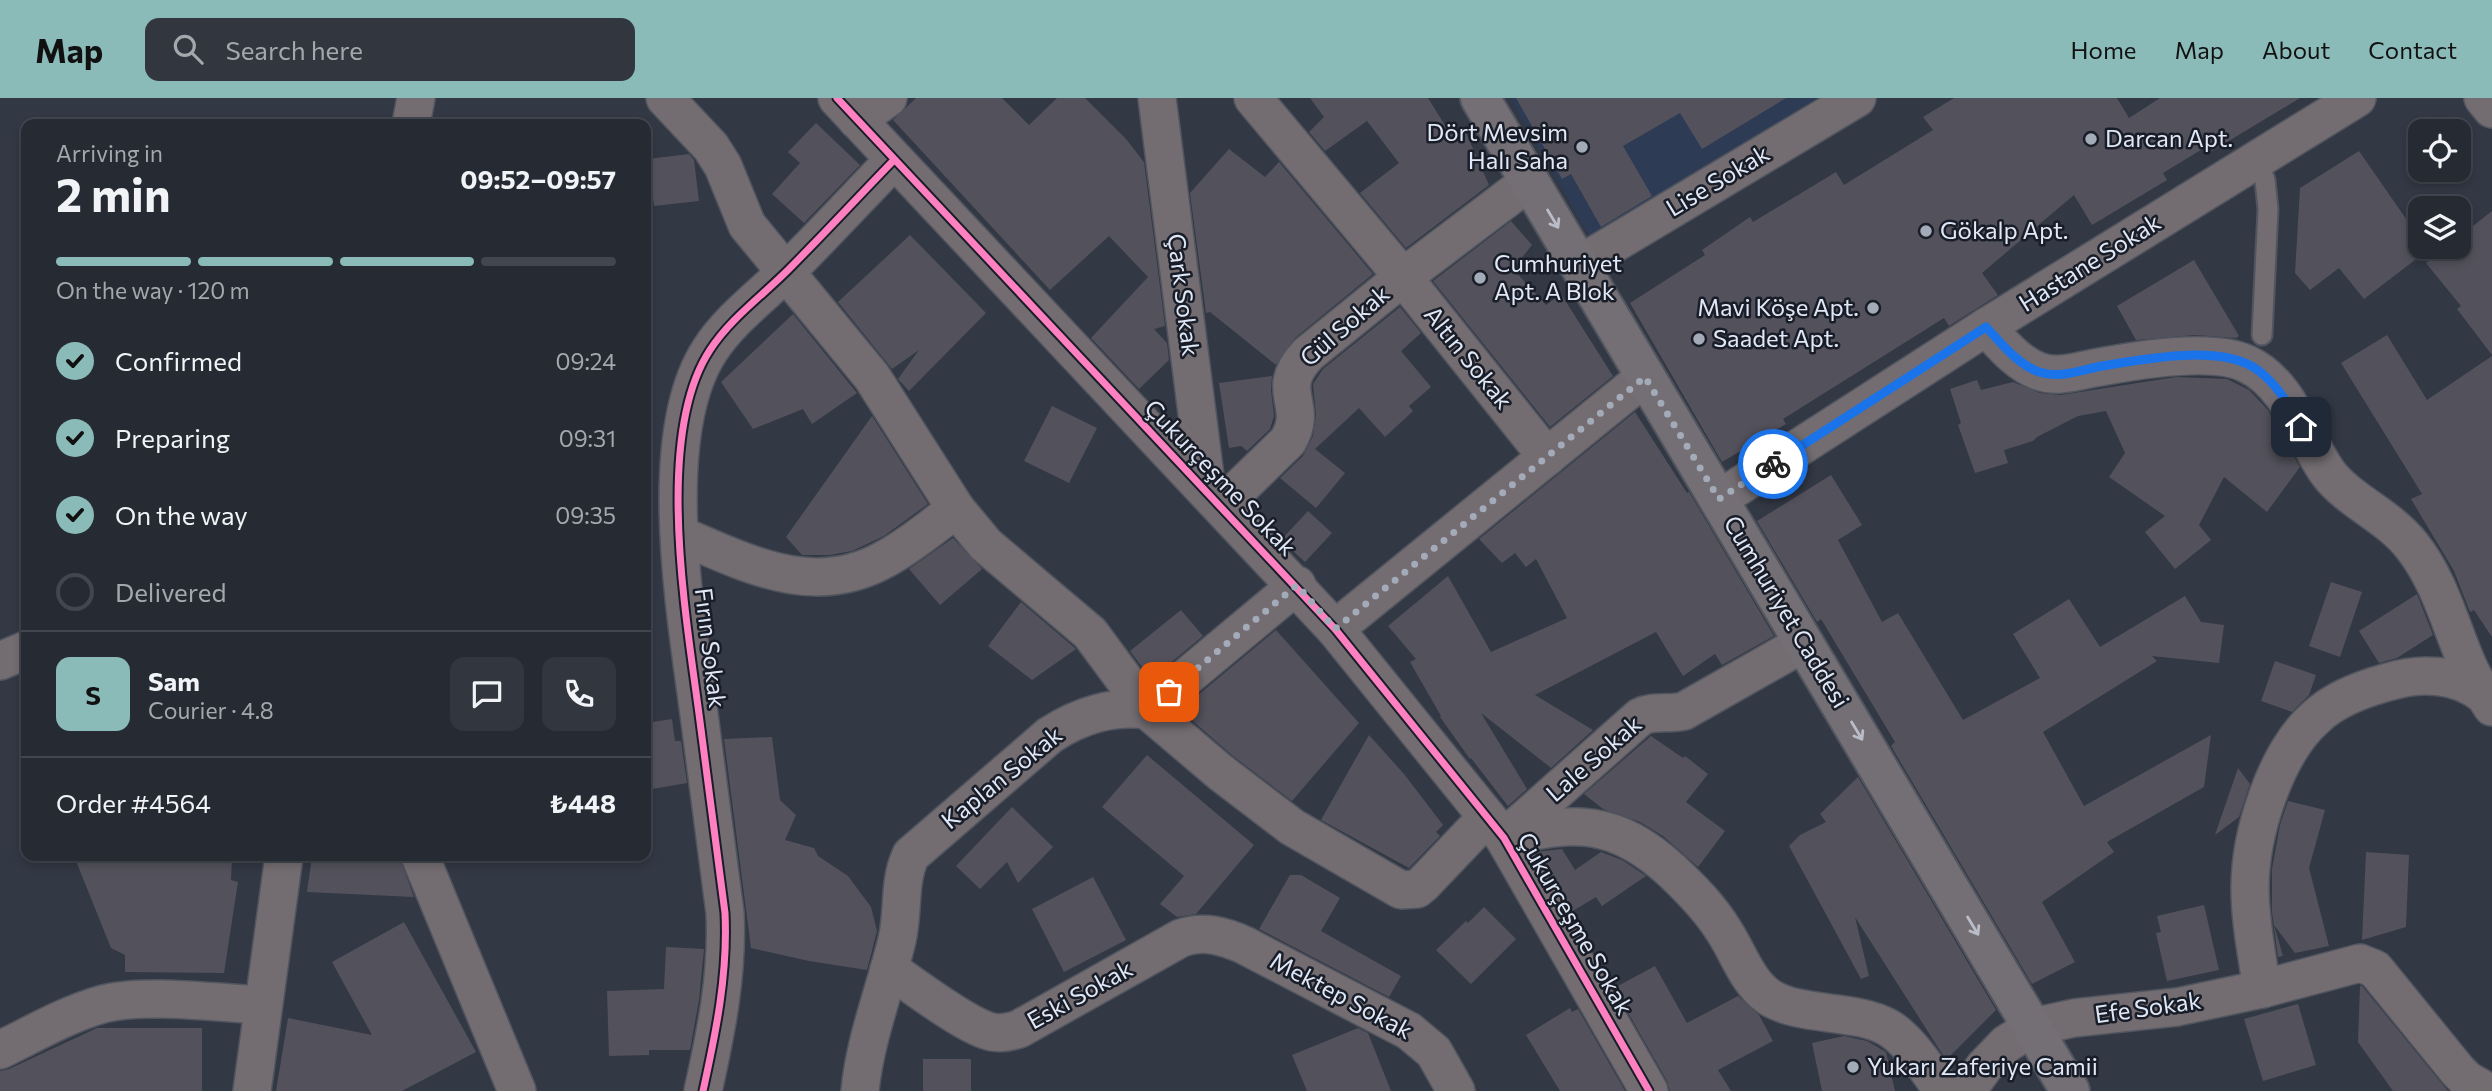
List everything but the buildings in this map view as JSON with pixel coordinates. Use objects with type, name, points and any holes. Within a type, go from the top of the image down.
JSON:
[{"type":"main road","name":"Cumhuriyet Caddesi","points":[[1480,98],[2070,1091]]},
{"type":"street","points":[[412,119],[416,98]]},
{"type":"street","name":"Lale Sokak","points":[[664,98],[711,148],[723,166],[747,225],[872,377],[956,509],[986,545],[1004,563],[1090,633],[1147,710],[1220,772],[1292,827],[1401,890],[1417,889],[1640,717],[1651,712],[1671,715],[1684,712],[1804,643]]},
{"type":"street","points":[[847,109],[888,98]]},
{"type":"street","name":"Çark Sokak","points":[[1157,98],[1214,499]]},
{"type":"street","name":"Altın Sokak","points":[[1252,98],[1403,277],[1547,457]]},
{"type":"street","name":"Lise Sokak","points":[[1580,264],[1857,98]]},
{"type":"street","points":[[2483,98],[2492,109]]},
{"type":"street","name":"Hastane Sokak","points":[[1719,499],[1986,327],[2257,160],[2332,104]]},
{"type":"street","name":"Çukurçeşme Sokak","points":[[847,109],[1297,585],[1335,629],[1496,828],[1649,1091]]},
{"type":"street","name":"Fırın Sokak","points":[[703,1091],[722,996],[727,938],[682,590],[682,444],[691,392],[709,351],[723,332],[787,271],[894,160]]},
{"type":"street","name":"Gül Sokak","points":[[1214,499],[1287,441],[1295,428],[1297,417],[1290,390],[1296,367],[1308,354],[1403,277],[1530,181]]},
{"type":"street","points":[[1986,327],[2027,366],[2051,375],[2135,361],[2191,356],[2234,359],[2258,370],[2285,400],[2330,476],[2390,523],[2412,545],[2431,575],[2471,672],[2488,701]]},
{"type":"street","points":[[1335,629],[1645,377]]},
{"type":"street","points":[[680,535],[736,559],[773,571],[798,576],[834,578],[857,572],[888,558],[956,509]]},
{"type":"street","points":[[1147,710],[1297,585]]},
{"type":"street","points":[[2262,989],[2250,907],[2251,865],[2270,792],[2289,751],[2315,718],[2346,697],[2392,681],[2448,675],[2459,666],[2459,642]]},
{"type":"street","points":[[0,661],[21,652]]},
{"type":"street","points":[[2433,676],[2462,681],[2488,701]]},
{"type":"street","name":"Kaplan Sokak","points":[[860,1091],[868,1045],[898,937],[903,878],[911,855],[1035,746],[1062,727],[1099,712],[1119,709],[1147,710]]},
{"type":"street","points":[[1496,828],[1570,826],[1604,830],[1632,840],[1651,852],[1699,898],[1726,932],[1755,984],[1769,996],[1793,1005],[1887,1027],[1900,1037],[1943,1091]]},
{"type":"street","points":[[252,1091],[283,861]]},
{"type":"street","points":[[422,861],[517,1091]]},
{"type":"street","name":"Eski Sokak","points":[[888,969],[970,1023],[989,1032],[1006,1033],[1019,1029],[1181,938],[1201,934]]},
{"type":"street","name":"Mektep Sokak","points":[[1201,934],[1244,945],[1409,1031],[1434,1052],[1456,1091]]},
{"type":"street","name":"Efe Sokak","points":[[1967,1091],[1984,1067],[2006,1044],[2034,1027],[2074,1018],[2177,1007],[2262,989],[2352,964],[2367,964],[2375,969],[2458,1071],[2486,1091]]},
{"type":"street","points":[[0,1050],[103,1004],[144,999],[263,1005]]},
{"type":"lane","points":[[2257,160],[2265,180],[2268,202],[2262,335]]},
{"type":"shaded area","points":[[1510,98],[1832,98],[1593,243]]},
{"type":"cycle path","points":[[837,98],[1335,629],[1504,838],[1649,1091]]},
{"type":"cycle path","points":[[703,1091],[723,981],[725,913],[682,578],[678,477],[683,429],[693,386],[718,339],[894,160]]},
{"type":"way so far","points":[[1169,692],[1297,585],[1335,629],[1645,377],[1719,499],[1773,464]]},
{"type":"place","name":"Darcan Apt.","points":[[2091,139]]},
{"type":"place","name":"Dört Mevsim Halı Saha","points":[[1582,147]]},
{"type":"place","name":"Gökalp Apt.","points":[[1926,231]]},
{"type":"place","name":"Cumhuriyet Apt. A Blok","points":[[1480,278]]},
{"type":"place","name":"Mavi Köşe Apt.","points":[[1873,308]]},
{"type":"place","name":"Saadet Apt.","points":[[1699,339]]},
{"type":"place","name":"Yukarı Zaferiye Camii","points":[[1853,1067]]},
{"type":"route","points":[[1773,464],[1986,327],[2027,366],[2051,375],[2135,361],[2191,356],[2212,356],[2247,363],[2270,380],[2291,408],[2301,427]]}]
